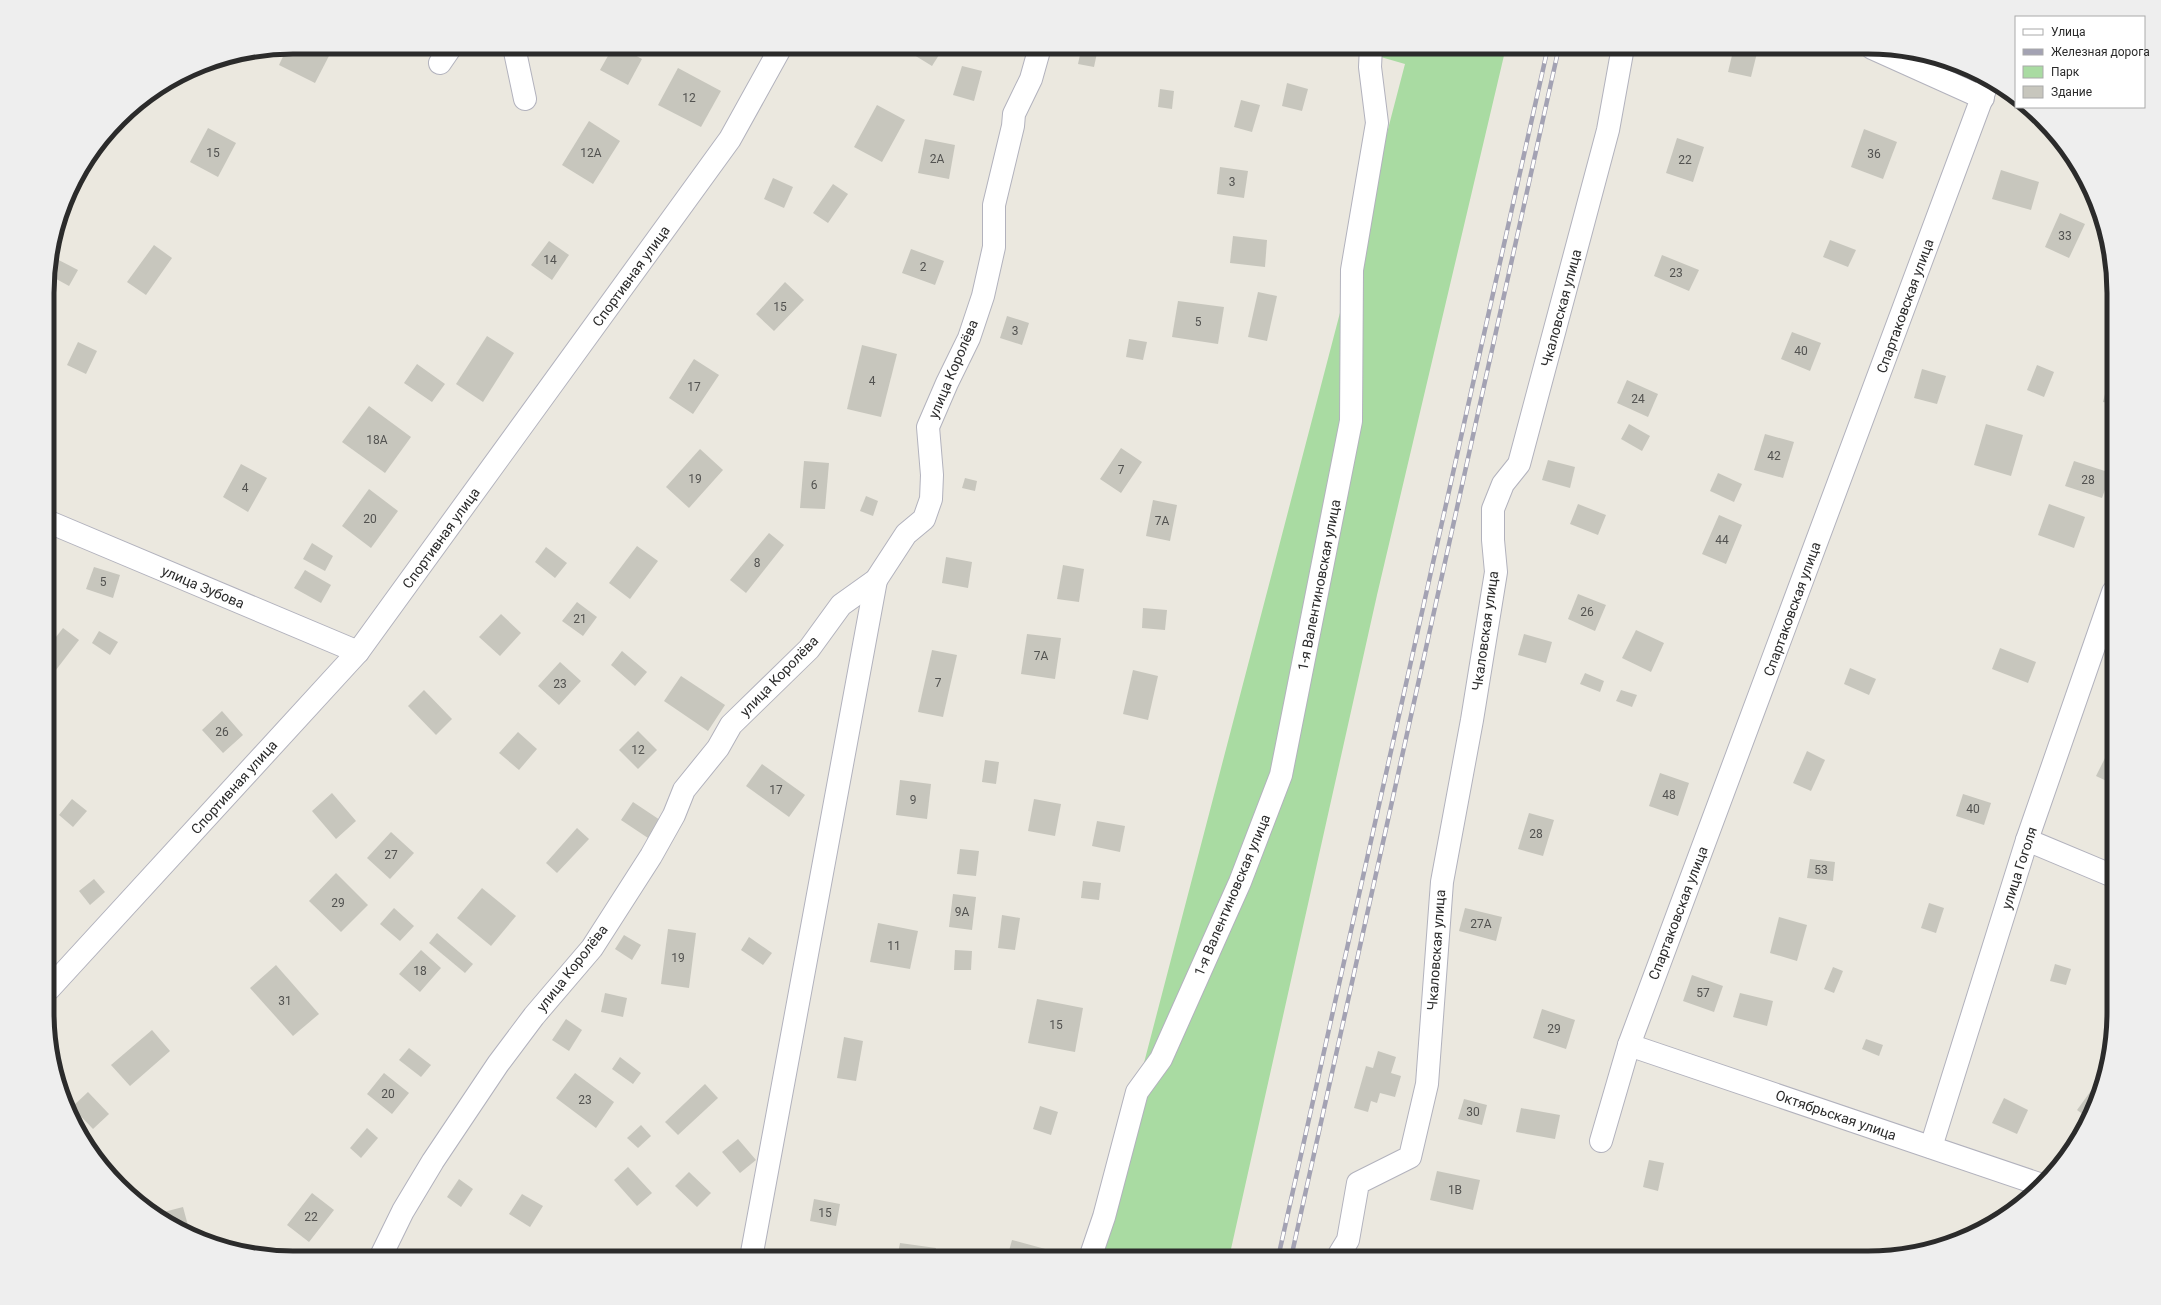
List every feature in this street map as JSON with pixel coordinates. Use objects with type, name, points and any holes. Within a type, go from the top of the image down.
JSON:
[{"type":"street","points":[[515,54],[525,99]]},
{"type":"street","name":"Спортивная улица","points":[[54,984],[358,652],[730,139],[777,54]]},
{"type":"street","name":"улица Королёва","points":[[384,1251],[404,1211],[433,1161],[498,1064],[534,1016],[592,948],[651,856],[674,815],[684,790],[718,748],[731,725],[809,649],[841,605],[876,580],[906,534],[924,519],[931,499],[932,475],[928,427],[969,338],[983,296],[994,247],[994,206],[1013,126],[1014,114],[1031,79],[1038,54]]},
{"type":"street","name":"1-я Валентиновская улица","points":[[1092,1251],[1104,1217],[1137,1092],[1161,1059],[1240,882],[1281,776],[1351,421],[1352,270],[1377,123],[1370,67],[1371,54]]},
{"type":"street","name":"Чкаловская улица","points":[[1341,1251],[1348,1240],[1358,1183],[1410,1157],[1427,1084],[1442,882],[1472,720],[1496,572],[1492,540],[1493,509],[1503,484],[1519,464],[1608,130],[1622,54]]},
{"type":"street","points":[[1893,56],[1986,89]]},
{"type":"street","name":"Спартаковская улица","points":[[1601,1141],[1629,1045],[1986,89]]},
{"type":"street","name":"улица Зубова","points":[[54,524],[358,652]]},
{"type":"street","points":[[752,1251],[876,580]]},
{"type":"street","name":"улица Гоголя","points":[[1931,1147],[2028,840],[2107,612]]},
{"type":"street","points":[[2028,840],[2107,873]]},
{"type":"street","name":"Октябрьская улица","points":[[1629,1045],[2035,1183]]},
{"type":"green space","points":[[1370,54],[1504,54],[1377,595],[1231,1251],[1095,1251],[1405,64]]},
{"type":"building","points":[[330,54],[315,83],[279,65],[284,55]]},
{"type":"building","points":[[609,54],[633,54],[642,59],[628,85],[600,70]]},
{"type":"building","points":[[912,54],[940,54],[932,66]]},
{"type":"building","points":[[1080,54],[1097,54],[1094,67],[1078,64]]},
{"type":"building","points":[[1732,54],[1757,54],[1751,77],[1728,72]]},
{"type":"building","points":[[962,66],[982,71],[974,101],[953,95]]},
{"type":"building","points":[[678,68],[721,91],[701,127],[658,105]]},
{"type":"building","points":[[1287,83],[1308,89],[1302,111],[1282,106]]},
{"type":"building","points":[[1160,89],[1174,91],[1172,109],[1158,107]]},
{"type":"building","points":[[1241,100],[1260,105],[1252,132],[1234,127]]},
{"type":"building","points":[[877,105],[905,120],[882,162],[854,147]]},
{"type":"building","points":[[589,121],[620,141],[593,184],[562,165]]},
{"type":"building","points":[[208,128],[236,143],[218,177],[190,162]]},
{"type":"building","points":[[1864,129],[1897,142],[1883,179],[1851,167]]},
{"type":"building","points":[[1677,138],[1704,147],[1693,182],[1666,173]]},
{"type":"building","points":[[925,139],[955,145],[949,179],[918,173]]},
{"type":"building","points":[[1220,167],[1248,171],[1244,198],[1217,194]]},
{"type":"building","points":[[2001,170],[2039,182],[2031,210],[1992,199]]},
{"type":"building","points":[[773,178],[793,187],[784,208],[764,199]]},
{"type":"building","points":[[833,184],[848,194],[828,223],[813,213]]},
{"type":"building","points":[[2060,213],[2085,224],[2069,258],[2045,247]]},
{"type":"building","points":[[1233,236],[1267,240],[1265,267],[1230,263]]},
{"type":"building","points":[[1830,240],[1856,250],[1848,267],[1823,257]]},
{"type":"building","points":[[549,241],[569,255],[552,280],[531,265]]},
{"type":"building","points":[[154,245],[172,258],[146,295],[127,282]]},
{"type":"building","points":[[911,249],[944,261],[935,285],[902,273]]},
{"type":"building","points":[[1662,255],[1699,270],[1689,291],[1654,276]]},
{"type":"building","points":[[57,259],[78,270],[69,286],[55,278]]},
{"type":"building","points":[[785,282],[804,300],[774,331],[756,314]]},
{"type":"building","points":[[1258,292],[1277,296],[1267,341],[1248,337]]},
{"type":"building","points":[[1178,301],[1224,307],[1218,344],[1172,337]]},
{"type":"building","points":[[1007,316],[1029,323],[1022,345],[1000,338]]},
{"type":"building","points":[[1792,332],[1821,343],[1810,371],[1781,359]]},
{"type":"building","points":[[487,336],[514,353],[483,402],[456,384]]},
{"type":"building","points":[[1129,339],[1147,342],[1143,360],[1126,357]]},
{"type":"building","points":[[78,342],[97,351],[86,374],[67,365]]},
{"type":"building","points":[[862,345],[897,354],[881,417],[847,409]]},
{"type":"building","points":[[694,359],[719,375],[693,414],[669,398]]},
{"type":"building","points":[[417,364],[445,384],[432,402],[404,383]]},
{"type":"building","points":[[2037,365],[2054,372],[2044,397],[2027,390]]},
{"type":"building","points":[[1922,369],[1946,376],[1937,404],[1914,398]]},
{"type":"building","points":[[1627,380],[1658,394],[1648,417],[1617,403]]},
{"type":"building","points":[[2107,386],[2107,403],[2103,402]]},
{"type":"building","points":[[369,406],[411,437],[385,473],[342,442]]},
{"type":"building","points":[[1629,424],[1650,436],[1642,451],[1621,439]]},
{"type":"building","points":[[1986,424],[2023,435],[2011,476],[1974,465]]},
{"type":"building","points":[[1765,434],[1794,442],[1783,478],[1754,470]]},
{"type":"building","points":[[1121,448],[1142,462],[1121,493],[1100,479]]},
{"type":"building","points":[[700,449],[723,470],[689,508],[666,487]]},
{"type":"building","points":[[1548,460],[1575,467],[1570,488],[1542,480]]},
{"type":"building","points":[[804,461],[829,463],[825,509],[800,508]]},
{"type":"building","points":[[2074,461],[2107,472],[2107,484],[2102,498],[2065,486]]},
{"type":"building","points":[[241,464],[267,478],[248,512],[223,497]]},
{"type":"building","points":[[1718,473],[1742,484],[1734,502],[1710,491]]},
{"type":"building","points":[[965,478],[977,481],[975,491],[962,488]]},
{"type":"building","points":[[369,489],[398,511],[371,548],[342,526]]},
{"type":"building","points":[[866,496],[878,501],[873,516],[860,511]]},
{"type":"building","points":[[1153,500],[1177,505],[1170,541],[1146,536]]},
{"type":"building","points":[[1578,504],[1606,515],[1598,535],[1570,524]]},
{"type":"building","points":[[2049,504],[2085,517],[2074,548],[2038,535]]},
{"type":"building","points":[[1719,515],[1742,525],[1726,564],[1702,554]]},
{"type":"building","points":[[769,533],[784,545],[746,593],[730,580]]},
{"type":"building","points":[[312,543],[333,556],[325,571],[303,559]]},
{"type":"building","points":[[637,546],[658,561],[630,599],[609,583]]},
{"type":"building","points":[[546,547],[567,563],[555,578],[535,562]]},
{"type":"building","points":[[946,557],[972,562],[968,588],[942,583]]},
{"type":"building","points":[[1063,565],[1084,569],[1079,602],[1057,599]]},
{"type":"building","points":[[94,567],[120,575],[113,598],[86,589]]},
{"type":"building","points":[[305,570],[331,585],[321,603],[294,588]]},
{"type":"building","points":[[1578,594],[1606,605],[1595,631],[1568,619]]},
{"type":"building","points":[[577,602],[597,617],[583,636],[562,621]]},
{"type":"building","points":[[1143,608],[1167,610],[1165,630],[1142,628]]},
{"type":"building","points":[[501,614],[521,633],[500,656],[479,637]]},
{"type":"building","points":[[63,628],[79,640],[54,672],[54,640]]},
{"type":"building","points":[[1636,630],[1664,643],[1651,672],[1622,658]]},
{"type":"building","points":[[99,631],[118,642],[110,655],[92,643]]},
{"type":"building","points":[[1027,634],[1061,638],[1055,679],[1021,674]]},
{"type":"building","points":[[1524,634],[1552,642],[1546,663],[1518,655]]},
{"type":"building","points":[[2000,648],[2036,662],[2028,683],[1992,669]]},
{"type":"building","points":[[932,650],[957,655],[943,717],[918,712]]},
{"type":"building","points":[[622,651],[647,672],[635,686],[611,665]]},
{"type":"building","points":[[560,662],[581,681],[559,705],[538,686]]},
{"type":"building","points":[[1850,668],[1876,679],[1869,695],[1844,684]]},
{"type":"building","points":[[1133,670],[1158,676],[1148,720],[1123,714]]},
{"type":"building","points":[[1585,673],[1604,681],[1600,692],[1580,684]]},
{"type":"building","points":[[681,676],[725,705],[708,731],[664,701]]},
{"type":"building","points":[[424,690],[452,719],[436,735],[408,706]]},
{"type":"building","points":[[1621,690],[1637,695],[1632,707],[1616,701]]},
{"type":"building","points":[[222,711],[243,735],[223,753],[202,730]]},
{"type":"building","points":[[638,731],[657,750],[638,769],[619,750]]},
{"type":"building","points":[[518,732],[537,749],[519,770],[499,753]]},
{"type":"building","points":[[1807,751],[1825,760],[1811,791],[1793,783]]},
{"type":"building","points":[[2105,758],[2107,759],[2107,781],[2096,776]]},
{"type":"building","points":[[985,760],[999,762],[996,784],[982,782]]},
{"type":"building","points":[[762,764],[805,795],[789,817],[746,786]]},
{"type":"building","points":[[1660,773],[1689,783],[1678,816],[1649,806]]},
{"type":"building","points":[[900,780],[931,784],[927,819],[896,815]]},
{"type":"building","points":[[332,793],[356,821],[336,839],[312,811]]},
{"type":"building","points":[[1963,794],[1991,803],[1984,825],[1956,816]]},
{"type":"building","points":[[72,799],[87,811],[73,827],[59,815]]},
{"type":"building","points":[[1034,799],[1061,804],[1055,836],[1028,831]]},
{"type":"building","points":[[633,802],[660,820],[648,838],[621,820]]},
{"type":"building","points":[[1529,813],[1554,820],[1543,856],[1518,849]]},
{"type":"building","points":[[1097,821],[1125,826],[1120,852],[1092,846]]},
{"type":"building","points":[[577,828],[589,839],[557,873],[546,863]]},
{"type":"building","points":[[391,832],[414,853],[390,879],[367,858]]},
{"type":"building","points":[[960,849],[979,851],[976,876],[957,874]]},
{"type":"building","points":[[1810,859],[1835,862],[1833,881],[1807,878]]},
{"type":"building","points":[[336,873],[368,905],[341,932],[309,901]]},
{"type":"building","points":[[94,879],[105,892],[90,905],[79,891]]},
{"type":"building","points":[[1083,881],[1101,883],[1099,900],[1081,898]]},
{"type":"building","points":[[482,888],[516,916],[491,946],[457,918]]},
{"type":"building","points":[[953,894],[976,897],[972,930],[949,927]]},
{"type":"building","points":[[1929,903],[1944,908],[1936,933],[1921,928]]},
{"type":"building","points":[[394,908],[414,926],[400,941],[380,924]]},
{"type":"building","points":[[1465,908],[1502,917],[1496,941],[1459,931]]},
{"type":"building","points":[[1002,915],[1020,918],[1015,950],[998,948]]},
{"type":"building","points":[[1779,917],[1807,925],[1797,961],[1770,953]]},
{"type":"building","points":[[878,923],[918,931],[910,969],[870,962]]},
{"type":"building","points":[[668,929],[696,933],[689,988],[661,984]]},
{"type":"building","points":[[437,933],[473,964],[465,973],[429,943]]},
{"type":"building","points":[[624,935],[641,945],[632,960],[615,949]]},
{"type":"building","points":[[749,937],[772,953],[763,965],[741,950]]},
{"type":"building","points":[[421,950],[441,968],[420,992],[399,974]]},
{"type":"building","points":[[955,950],[972,951],[971,970],[954,970]]},
{"type":"building","points":[[2055,964],[2071,969],[2066,985],[2050,981]]},
{"type":"building","points":[[276,965],[319,1014],[293,1036],[250,988]]},
{"type":"building","points":[[1833,967],[1843,971],[1834,993],[1824,989]]},
{"type":"building","points":[[1692,975],[1723,986],[1714,1012],[1683,1001]]},
{"type":"building","points":[[605,993],[627,998],[623,1017],[601,1012]]},
{"type":"building","points":[[1740,993],[1773,1001],[1767,1026],[1733,1017]]},
{"type":"building","points":[[1037,999],[1083,1008],[1075,1052],[1028,1043]]},
{"type":"building","points":[[1542,1009],[1575,1020],[1566,1049],[1533,1038]]},
{"type":"building","points":[[566,1019],[582,1030],[569,1051],[552,1040]]},
{"type":"building","points":[[152,1030],[170,1051],[130,1086],[111,1065]]},
{"type":"building","points":[[844,1037],[863,1041],[856,1081],[837,1078]]},
{"type":"building","points":[[1866,1039],[1883,1045],[1879,1056],[1862,1049]]},
{"type":"building","points":[[409,1048],[431,1065],[421,1077],[399,1060]]},
{"type":"building","points":[[1378,1051],[1396,1057],[1391,1073],[1401,1076],[1395,1097],[1380,1093],[1377,1103],[1371,1101],[1368,1112],[1354,1108],[1366,1066],[1373,1068]]},
{"type":"building","points":[[620,1057],[641,1073],[633,1084],[612,1069]]},
{"type":"building","points":[[384,1073],[409,1093],[392,1114],[367,1094]]},
{"type":"building","points":[[575,1073],[614,1102],[596,1128],[556,1098]]},
{"type":"building","points":[[705,1084],[718,1098],[678,1135],[665,1122]]},
{"type":"building","points":[[2093,1088],[2094,1089],[2083,1115],[2077,1110]]},
{"type":"building","points":[[88,1092],[109,1114],[93,1129],[76,1111],[73,1106]]},
{"type":"building","points":[[2004,1098],[2028,1110],[2017,1134],[1992,1123]]},
{"type":"building","points":[[1464,1099],[1487,1105],[1482,1125],[1458,1119]]},
{"type":"building","points":[[1040,1106],[1058,1112],[1051,1135],[1033,1129]]},
{"type":"building","points":[[1521,1108],[1560,1115],[1555,1139],[1516,1132]]},
{"type":"building","points":[[641,1125],[651,1136],[638,1148],[627,1138]]},
{"type":"building","points":[[367,1128],[378,1138],[361,1158],[350,1148]]},
{"type":"building","points":[[738,1139],[756,1160],[740,1173],[722,1152]]},
{"type":"building","points":[[1649,1160],[1664,1163],[1658,1191],[1643,1187]]},
{"type":"building","points":[[628,1167],[652,1193],[637,1206],[614,1180]]},
{"type":"building","points":[[1437,1171],[1480,1180],[1473,1210],[1430,1200]]},
{"type":"building","points":[[689,1172],[711,1193],[697,1207],[675,1186]]},
{"type":"building","points":[[459,1179],[473,1189],[461,1207],[447,1197]]},
{"type":"building","points":[[312,1193],[334,1210],[309,1242],[287,1225]]},
{"type":"building","points":[[522,1194],[543,1206],[530,1227],[509,1214]]},
{"type":"building","points":[[814,1199],[840,1204],[836,1226],[810,1221]]},
{"type":"building","points":[[183,1207],[188,1226],[174,1219],[162,1212]]},
{"type":"building","points":[[1012,1240],[1049,1250],[1049,1251],[1009,1251]]},
{"type":"building","points":[[900,1243],[936,1248],[935,1251],[898,1251]]},
{"type":"railway","points":[[1280,1251],[1546,54]]},
{"type":"railway","points":[[1293,1251],[1557,54]]}]
